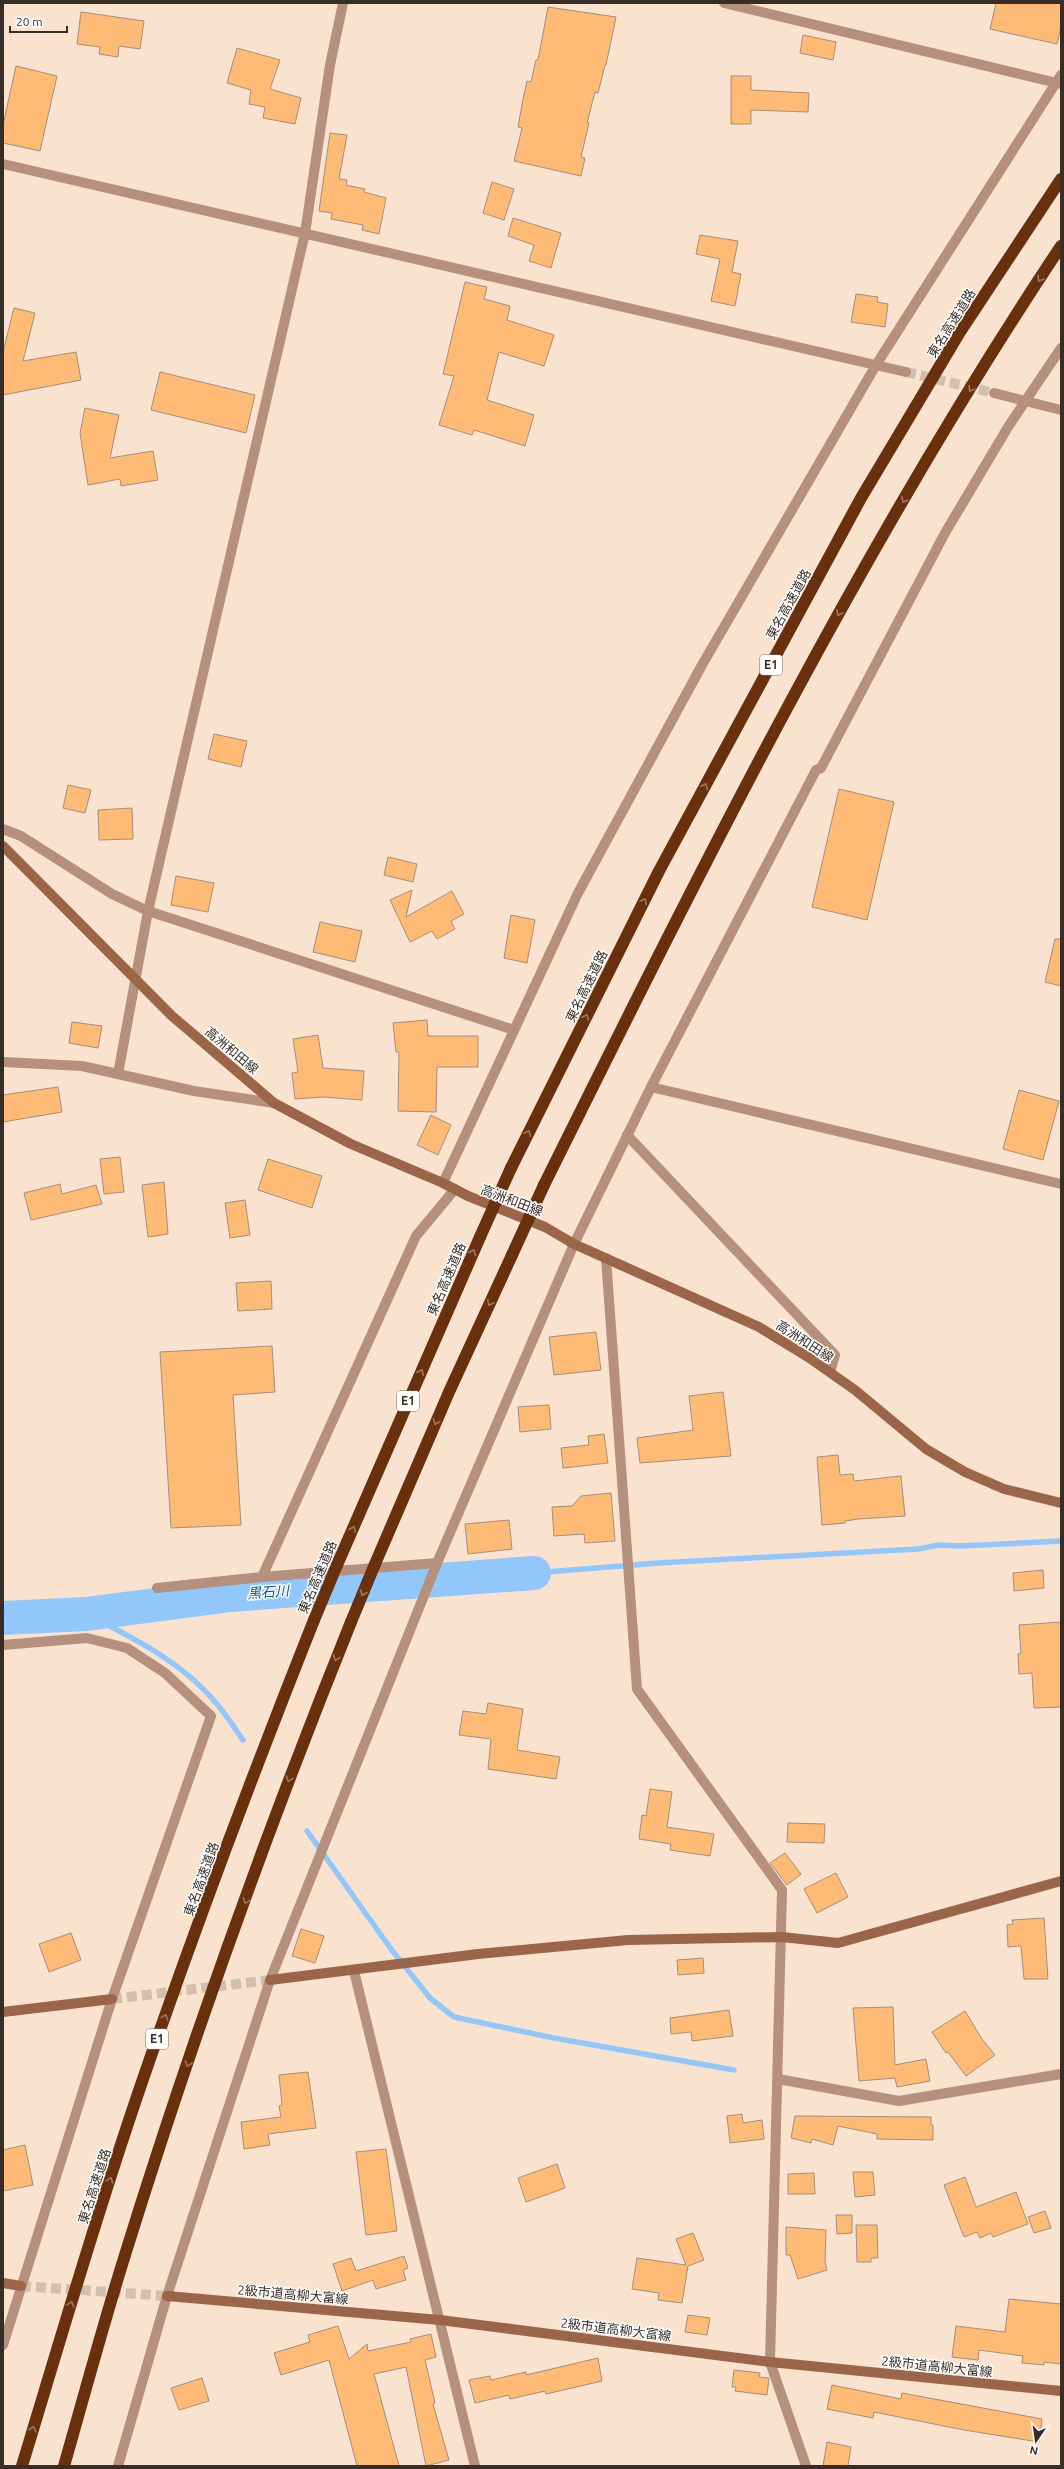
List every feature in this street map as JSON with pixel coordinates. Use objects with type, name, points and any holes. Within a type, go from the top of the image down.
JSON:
[{"type":"highway","name":"東名高速道路","points":[[22,2466],[89,2245],[143,2079],[273,1723],[314,1620],[511,1168],[659,871],[861,498],[960,332],[1061,179]]},
{"type":"highway","name":"E1","points":[[64,2466],[125,2256],[178,2091],[305,1736],[350,1622],[449,1392],[544,1185],[692,886],[817,650],[929,457],[1061,246]]},
{"type":"street","points":[[118,1074],[148,911],[305,233],[330,65],[343,3]]},
{"type":"street","points":[[443,1183],[578,893],[665,734],[876,365],[1059,80],[724,3]]},
{"type":"street","points":[[3,164],[906,372]]},
{"type":"street","points":[[118,2466],[167,2296],[270,1980],[435,1566],[574,1244],[651,1087],[816,770],[820,768],[945,533],[1026,400],[1061,348]]},
{"type":"street","points":[[994,393],[1061,410]]},
{"type":"street","points":[[3,829],[21,836],[112,894],[148,911],[514,1030]]},
{"type":"street","name":"高洲和田線","points":[[3,846],[172,1016],[274,1103],[351,1144],[454,1189],[545,1226],[574,1244],[759,1327],[830,1372],[855,1390],[926,1449],[965,1472],[1004,1489],[1061,1503]]},
{"type":"street","points":[[3,1062],[82,1066],[194,1092],[274,1103]]},
{"type":"street","points":[[651,1087],[1061,1184]]},
{"type":"street","points":[[627,1136],[835,1355],[830,1372]]},
{"type":"street","points":[[262,1577],[416,1236],[454,1189]]},
{"type":"street","points":[[606,1258],[627,1551],[628,1584],[637,1689],[782,1890],[770,2362],[806,2466]]},
{"type":"street","points":[[157,1588],[262,1577],[435,1566]]},
{"type":"street","points":[[3,1645],[87,1638],[127,1648],[165,1673],[211,1716],[112,1999],[3,2345]]},
{"type":"street","points":[[270,1980],[354,1971],[438,1959],[628,1940],[782,1937],[838,1943],[1061,1881]]},
{"type":"street","points":[[354,1971],[475,2466]]},
{"type":"street","points":[[3,2012],[112,1999]]},
{"type":"street","points":[[778,2079],[899,2101],[1061,2074]]},
{"type":"street","points":[[3,2283],[21,2286]]},
{"type":"street","name":"2級市道高柳大富線","points":[[167,2296],[440,2320],[770,2362],[1061,2391]]},
{"type":"building","points":[[996,3],[1061,3],[1061,27],[1057,44],[990,29]]},
{"type":"building","points":[[548,7],[616,17],[606,65],[598,93],[595,92],[587,123],[589,123],[581,157],[585,158],[581,176],[514,161],[522,128],[518,127],[523,99],[527,81],[531,82],[536,60],[538,60]]},
{"type":"building","points":[[81,12],[144,21],[140,49],[119,46],[118,57],[99,54],[100,47],[77,44]]},
{"type":"building","points":[[803,35],[836,42],[833,60],[800,53]]},
{"type":"building","points":[[237,48],[280,60],[270,89],[301,98],[295,124],[263,118],[265,107],[249,104],[251,90],[227,83]]},
{"type":"building","points":[[16,66],[57,76],[40,151],[3,143],[3,125]]},
{"type":"building","points":[[731,76],[751,76],[751,90],[809,93],[808,112],[751,110],[751,124],[731,124]]},
{"type":"building","points":[[330,133],[347,135],[339,179],[347,180],[346,185],[365,189],[364,192],[386,198],[379,234],[362,230],[363,225],[331,219],[332,213],[319,211]]},
{"type":"building","points":[[492,182],[514,189],[504,220],[483,213]]},
{"type":"building","points":[[513,218],[561,233],[551,268],[529,261],[534,245],[508,236]]},
{"type":"building","points":[[700,235],[738,241],[732,272],[741,274],[735,306],[711,301],[720,259],[696,254]]},
{"type":"building","points":[[465,282],[487,287],[484,299],[510,306],[507,320],[554,335],[544,366],[499,352],[487,400],[534,415],[525,446],[474,430],[472,435],[439,425],[454,376],[443,374]]},
{"type":"building","points":[[856,294],[878,297],[877,302],[888,304],[885,327],[851,322]]},
{"type":"building","points":[[14,308],[35,313],[23,361],[76,352],[81,380],[3,395],[3,352]]},
{"type":"building","points":[[160,372],[255,395],[246,433],[151,410]]},
{"type":"building","points":[[85,408],[119,415],[110,458],[153,451],[158,480],[121,486],[120,479],[88,485],[80,433]]},
{"type":"building","points":[[214,734],[247,741],[241,767],[208,759]]},
{"type":"building","points":[[68,785],[91,790],[85,813],[63,808]]},
{"type":"building","points":[[839,789],[894,802],[867,920],[812,907]]},
{"type":"building","points":[[132,808],[133,839],[99,840],[98,810]]},
{"type":"building","points":[[388,857],[417,864],[413,882],[384,875]]},
{"type":"building","points":[[176,876],[214,883],[208,912],[171,905]]},
{"type":"building","points":[[412,890],[406,917],[452,891],[464,914],[451,921],[455,929],[437,939],[432,931],[410,942],[390,900]]},
{"type":"building","points":[[511,915],[535,920],[527,963],[504,958]]},
{"type":"building","points":[[320,922],[362,931],[355,962],[313,952]]},
{"type":"building","points":[[1055,939],[1061,939],[1061,986],[1045,982]]},
{"type":"building","points":[[427,1020],[428,1036],[478,1036],[478,1067],[437,1067],[436,1112],[398,1111],[399,1052],[396,1052],[393,1023]]},
{"type":"building","points":[[72,1022],[102,1026],[98,1048],[69,1043]]},
{"type":"building","points":[[318,1035],[323,1068],[364,1071],[362,1100],[323,1097],[295,1099],[292,1073],[298,1072],[293,1039]]},
{"type":"building","points":[[58,1087],[62,1112],[3,1122],[3,1095]]},
{"type":"building","points":[[1019,1090],[1059,1101],[1043,1160],[1003,1149]]},
{"type":"building","points":[[431,1115],[451,1125],[438,1155],[417,1145]]},
{"type":"building","points":[[120,1157],[124,1192],[104,1194],[100,1159]]},
{"type":"building","points":[[268,1159],[322,1176],[312,1208],[258,1190]]},
{"type":"building","points":[[164,1182],[168,1234],[148,1237],[142,1185]]},
{"type":"building","points":[[60,1184],[62,1194],[96,1185],[102,1204],[31,1220],[24,1193]]},
{"type":"building","points":[[245,1200],[250,1235],[230,1238],[225,1203]]},
{"type":"building","points":[[271,1281],[272,1309],[238,1311],[236,1283]]},
{"type":"building","points":[[596,1332],[601,1370],[554,1375],[549,1337]]},
{"type":"building","points":[[272,1346],[275,1392],[233,1395],[241,1525],[171,1528],[160,1352]]},
{"type":"building","points":[[723,1392],[731,1456],[640,1463],[637,1438],[693,1430],[689,1396]]},
{"type":"building","points":[[549,1405],[551,1429],[520,1432],[518,1407]]},
{"type":"building","points":[[604,1434],[608,1463],[563,1468],[561,1448],[589,1445],[588,1436]]},
{"type":"building","points":[[838,1455],[840,1475],[853,1474],[854,1481],[901,1476],[905,1516],[858,1519],[845,1521],[845,1523],[822,1525],[817,1457]]},
{"type":"building","points":[[611,1493],[615,1541],[585,1543],[584,1534],[554,1536],[552,1507],[572,1506],[581,1496]]},
{"type":"building","points":[[509,1520],[512,1549],[468,1554],[465,1524]]},
{"type":"building","points":[[1043,1570],[1044,1588],[1014,1591],[1013,1573]]},
{"type":"building","points":[[1061,1622],[1061,1707],[1034,1708],[1032,1673],[1019,1674],[1018,1654],[1021,1653],[1019,1625]]},
{"type":"building","points":[[488,1703],[523,1709],[517,1750],[560,1757],[556,1779],[488,1769],[491,1739],[459,1735],[463,1711],[486,1714]]},
{"type":"building","points":[[650,1789],[672,1792],[667,1827],[714,1834],[710,1856],[670,1850],[671,1844],[639,1839],[642,1815],[646,1816]]},
{"type":"building","points":[[788,1823],[825,1824],[824,1843],[787,1842]]},
{"type":"building","points":[[785,1853],[801,1874],[787,1885],[770,1863]]},
{"type":"building","points":[[836,1873],[848,1897],[817,1913],[804,1889]]},
{"type":"building","points":[[1044,1918],[1048,1979],[1024,1979],[1021,1946],[1008,1947],[1007,1925],[1013,1924],[1012,1920]]},
{"type":"building","points":[[301,1929],[324,1936],[315,1963],[292,1956]]},
{"type":"building","points":[[71,1933],[81,1960],[49,1972],[39,1944]]},
{"type":"building","points":[[703,1958],[704,1973],[678,1975],[677,1960]]},
{"type":"building","points":[[893,2007],[895,2065],[926,2059],[930,2081],[897,2087],[895,2078],[859,2081],[853,2008]]},
{"type":"building","points":[[729,2010],[733,2036],[692,2041],[691,2032],[671,2034],[670,2018]]},
{"type":"building","points":[[965,2011],[982,2039],[995,2055],[966,2076],[948,2052],[946,2053],[932,2032]]},
{"type":"building","points":[[308,2072],[316,2128],[268,2134],[270,2145],[244,2149],[241,2122],[281,2117],[279,2106],[282,2105],[279,2075]]},
{"type":"building","points":[[742,2114],[743,2123],[762,2120],[764,2139],[730,2143],[727,2116]]},
{"type":"building","points":[[795,2116],[931,2117],[931,2125],[933,2125],[933,2140],[877,2139],[877,2134],[838,2126],[833,2145],[812,2139],[811,2143],[791,2138]]},
{"type":"building","points":[[25,2145],[33,2185],[3,2191],[3,2150]]},
{"type":"building","points":[[386,2149],[397,2231],[366,2235],[356,2152]]},
{"type":"building","points":[[557,2164],[565,2188],[526,2202],[518,2178]]},
{"type":"building","points":[[853,2172],[873,2172],[875,2195],[855,2197]]},
{"type":"building","points":[[814,2173],[815,2194],[788,2194],[788,2174]]},
{"type":"building","points":[[965,2177],[976,2207],[1016,2192],[1028,2224],[993,2237],[991,2233],[980,2238],[977,2232],[964,2237],[944,2185]]},
{"type":"building","points":[[1045,2211],[1051,2228],[1034,2233],[1028,2217]]},
{"type":"building","points":[[836,2215],[852,2215],[852,2233],[837,2234]]},
{"type":"building","points":[[856,2225],[877,2225],[878,2258],[871,2258],[871,2262],[857,2262]]},
{"type":"building","points":[[786,2227],[826,2230],[825,2262],[827,2270],[798,2279],[790,2255],[786,2255]]},
{"type":"building","points":[[693,2233],[704,2260],[688,2266],[682,2303],[658,2300],[659,2293],[632,2289],[637,2258],[686,2265],[676,2239]]},
{"type":"building","points":[[404,2256],[408,2268],[403,2270],[406,2280],[376,2289],[373,2280],[342,2291],[333,2264],[351,2258],[356,2271]]},
{"type":"building","points":[[1009,2299],[1061,2304],[1061,2364],[1044,2362],[1044,2365],[1022,2363],[1023,2356],[979,2350],[978,2360],[952,2357],[956,2326],[1005,2332]]},
{"type":"building","points":[[688,2315],[710,2318],[707,2335],[685,2332]]},
{"type":"building","points":[[338,2326],[349,2359],[367,2344],[368,2351],[411,2342],[410,2339],[431,2334],[436,2357],[425,2360],[435,2403],[433,2404],[449,2460],[426,2466],[406,2367],[374,2374],[399,2466],[357,2466],[329,2360],[281,2375],[274,2353],[310,2342],[308,2335]]},
{"type":"building","points":[[598,2358],[602,2381],[546,2394],[545,2391],[510,2399],[509,2395],[475,2403],[469,2380],[490,2376],[491,2380],[526,2372],[526,2375]]},
{"type":"building","points":[[734,2370],[760,2373],[759,2377],[769,2378],[767,2395],[735,2391],[736,2387],[732,2387]]},
{"type":"building","points":[[202,2378],[209,2401],[179,2410],[171,2388]]},
{"type":"building","points":[[832,2385],[901,2399],[902,2393],[1042,2419],[1039,2442],[964,2430],[874,2412],[873,2418],[827,2409]]},
{"type":"building","points":[[827,2442],[851,2447],[848,2466],[823,2466]]},
{"type":"waterway","points":[[534,1573],[658,1563],[918,1549],[939,1545],[960,1546],[1061,1541]]},
{"type":"waterway","name":"黒石川","points":[[3,1618],[86,1614],[231,1595],[534,1573]]},
{"type":"waterway","points":[[86,1614],[138,1641],[188,1675],[203,1688],[220,1707],[243,1740]]},
{"type":"waterway","points":[[307,1831],[391,1949],[430,1998],[454,2017],[554,2038],[734,2070]]},
{"type":"tunnel","points":[[906,372],[994,393]]},
{"type":"tunnel","points":[[112,1999],[270,1980]]},
{"type":"tunnel","points":[[21,2286],[167,2296]]}]
